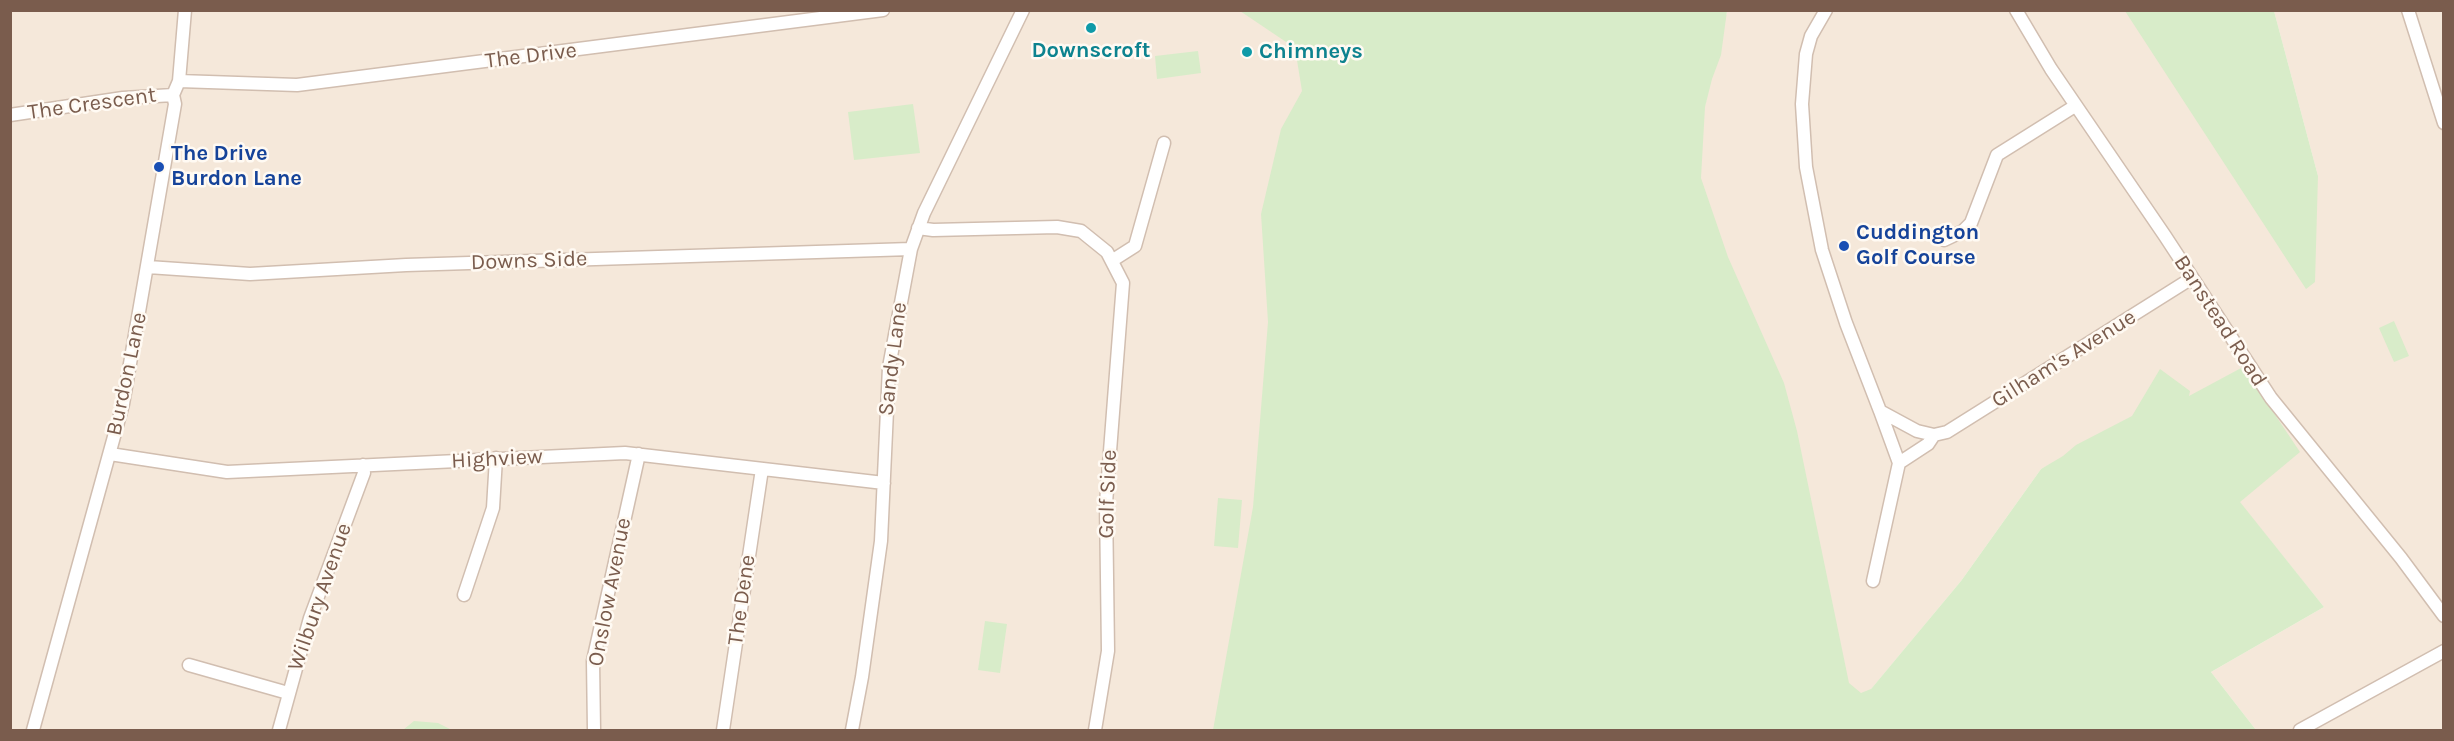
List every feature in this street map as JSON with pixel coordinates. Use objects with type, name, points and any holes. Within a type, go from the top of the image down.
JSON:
[{"type":"street","name":"Burdon Lane","points":[[33,730],[123,404],[175,104],[173,95],[178,81],[186,10]]},
{"type":"street","name":"The Drive","points":[[178,81],[297,85],[883,10]]},
{"type":"street","name":"Sandy Lane","points":[[852,730],[881,541],[889,367],[911,249],[918,228],[1023,10]]},
{"type":"street","points":[[1826,10],[1811,36],[1806,54],[1802,104],[1806,166],[1822,250],[1846,323],[1899,464],[1873,581]]},
{"type":"street","name":"Banstead Road","points":[[2016,10],[2075,106],[2271,398],[2401,558],[2444,616]]},
{"type":"street","points":[[2408,10],[2444,123]]},
{"type":"street","name":"The Crescent","points":[[10,115],[123,98],[173,95]]},
{"type":"street","points":[[1944,240],[1963,231],[1971,223],[1997,155],[2075,106]]},
{"type":"street","points":[[1113,260],[1135,246],[1164,143]]},
{"type":"street","name":"Golf Side","points":[[918,228],[1070,229],[1096,241],[1113,260],[1123,283],[1106,502],[1108,651],[1095,730]]},
{"type":"street","name":"Downs Side","points":[[148,267],[250,274],[406,265],[911,249]]},
{"type":"street","name":"Gilham's Avenue","points":[[1899,464],[1928,444],[1935,435],[1947,432],[2192,278]]},
{"type":"street","points":[[1880,411],[1899,424],[1935,435]]},
{"type":"street","name":"Highview","points":[[110,454],[214,472],[496,458],[639,454],[884,483]]},
{"type":"street","name":"Onslow Avenue","points":[[594,730],[593,661],[639,454]]},
{"type":"street","points":[[464,595],[493,508],[496,458]]},
{"type":"street","name":"Wilbury Avenue","points":[[279,730],[310,618],[364,473],[363,465]]},
{"type":"street","name":"The Dene","points":[[723,730],[762,469]]},
{"type":"street","points":[[2300,730],[2444,651]]},
{"type":"street","points":[[189,664],[288,693]]},
{"type":"shaded area","points":[[10,11],[1294,11],[1309,97],[1264,540],[1221,730],[11,730]]},
{"type":"shaded area","points":[[1727,11],[2126,11],[2318,176],[2274,11],[2443,11],[2443,730],[2256,730],[2211,672],[2324,607],[2239,502],[2184,399],[2041,469],[1961,581],[1852,712],[1702,228],[1694,153]]},
{"type":"green space","points":[[1240,11],[1727,11],[1721,55],[1705,107],[1701,178],[1728,257],[1784,383],[1797,431],[1849,683],[1861,693],[1871,689],[1961,581],[2041,469],[2076,445],[2132,416],[2160,369],[2190,391],[2189,396],[2243,367],[2300,452],[2240,502],[2324,607],[2211,672],[2256,730],[1213,730],[1253,507],[1268,322],[1261,214],[1281,129],[1302,91],[1295,48]]},
{"type":"green space","points":[[2125,11],[2274,11],[2318,176],[2315,282],[2306,289]]},
{"type":"green space","points":[[1198,51],[1201,73],[1157,79],[1155,56]]},
{"type":"green space","points":[[913,104],[920,153],[854,160],[848,112]]},
{"type":"green space","points":[[2394,321],[2409,356],[2394,362],[2379,328]]},
{"type":"green space","points":[[1218,498],[1242,500],[1238,548],[1214,546]]},
{"type":"green space","points":[[985,621],[1007,624],[1000,673],[978,670]]},
{"type":"green space","points":[[414,721],[438,723],[452,730],[403,730]]},
{"type":"place","name":"Downscroft","points":[[1091,28]]},
{"type":"place","name":"Chimneys","points":[[1247,52]]},
{"type":"place","name":"The Drive Burdon Lane","points":[[159,167]]},
{"type":"place","name":"Cuddington Golf Course","points":[[1844,246]]}]
